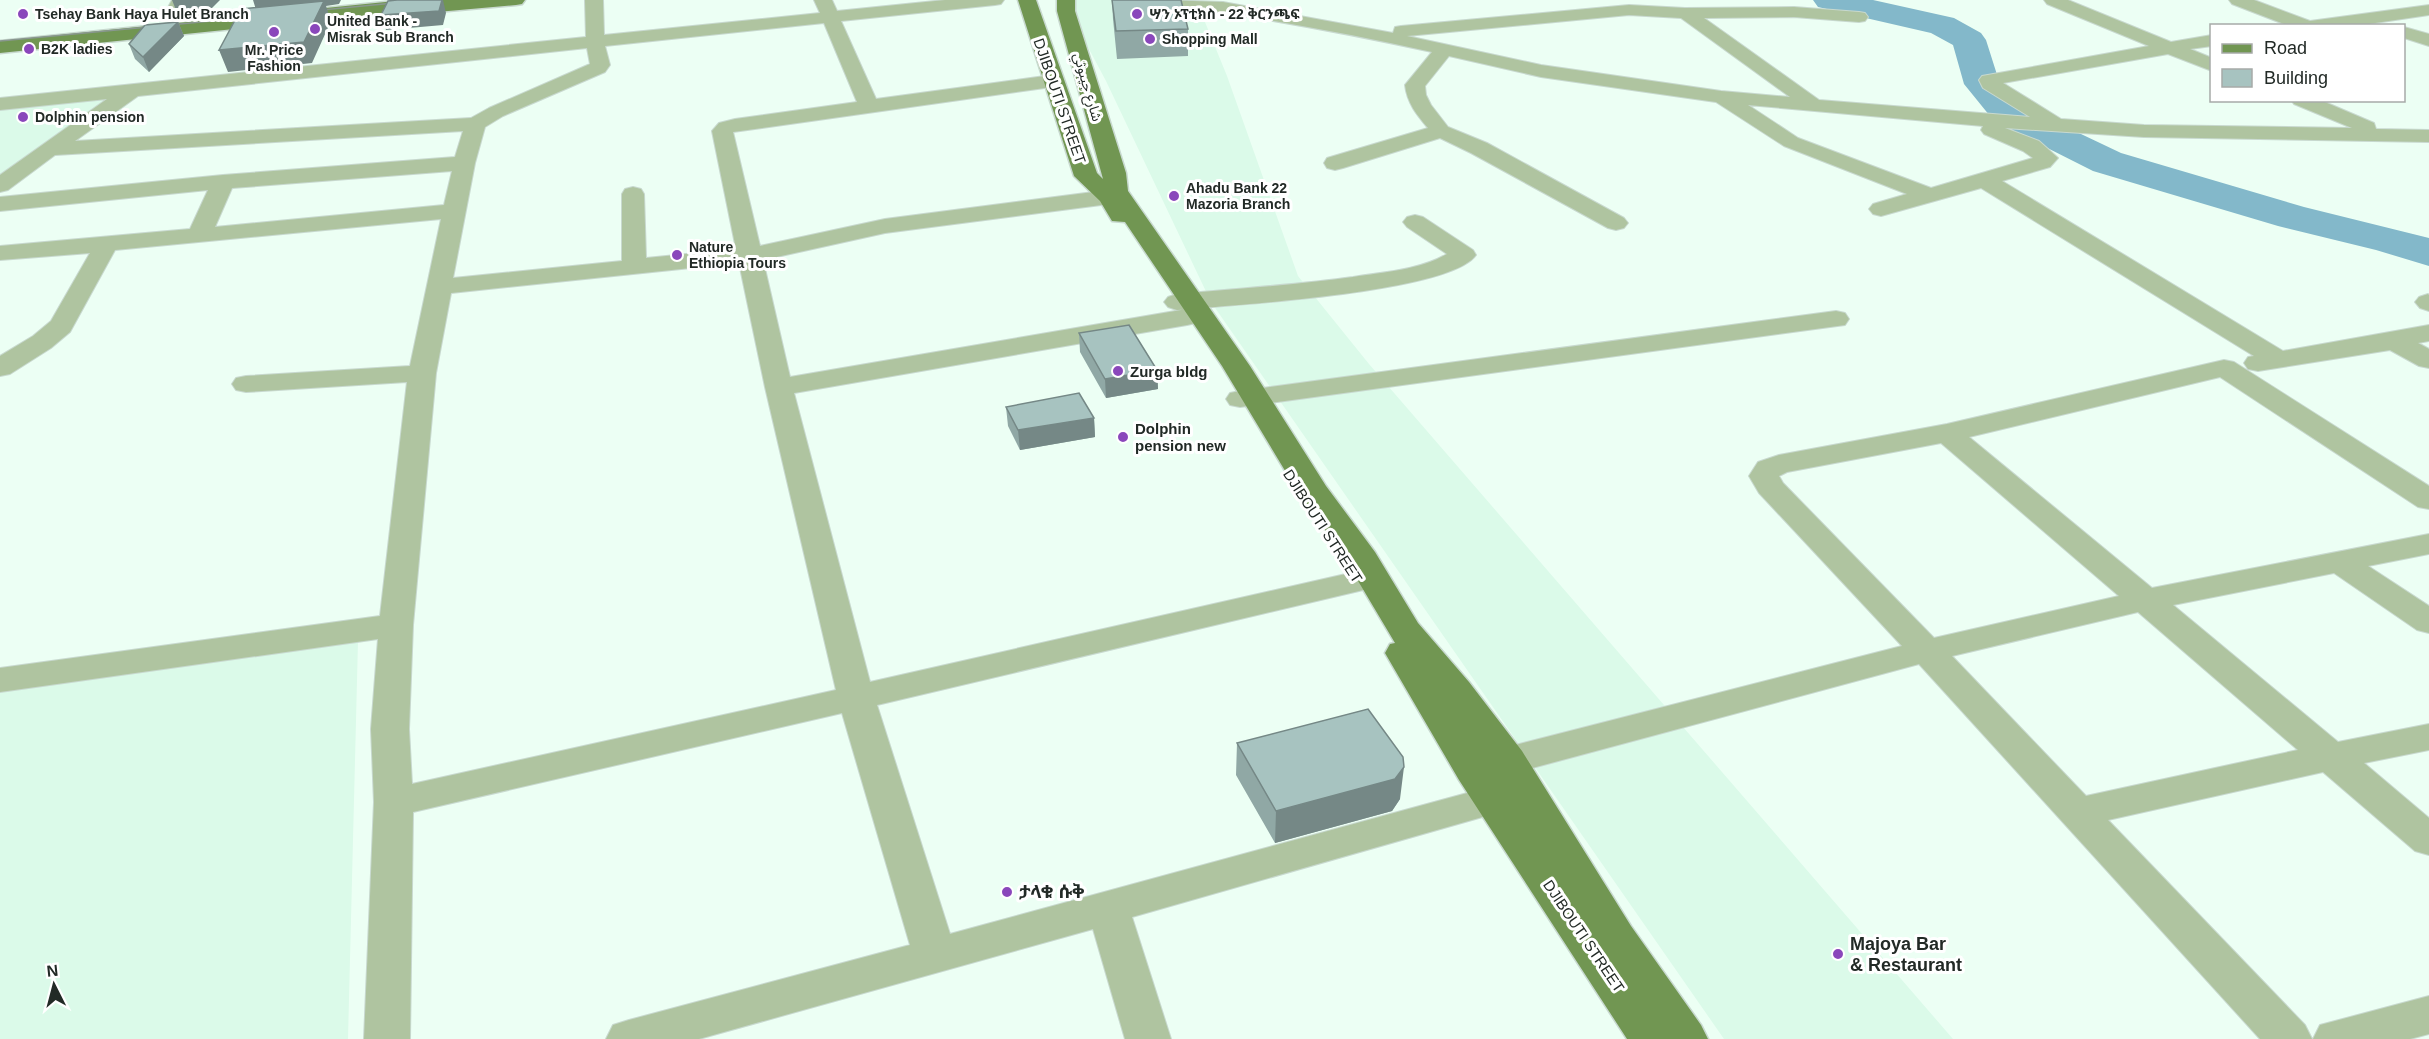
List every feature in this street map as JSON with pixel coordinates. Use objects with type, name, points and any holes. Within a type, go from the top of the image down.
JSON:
[{"type":"main road","points":[[0,31],[177,7],[328,0]]},
{"type":"main road","points":[[0,47],[459,0]]},
{"type":"main road","points":[[283,19],[516,0]]},
{"type":"main road","name":"DJIBOUTI STREET","points":[[1027,0],[1052,81],[1086,176],[1111,185],[1185,307],[1247,398],[1358,552],[1404,630],[1456,691],[1508,760],[1615,939],[1684,1039]]},
{"type":"main road","name":"شارع جيبوتي","points":[[1066,0],[1066,10],[1111,185]]},
{"type":"main road","name":"DJIBOUTI STREET","points":[[1247,398],[1473,770],[1653,1039]]},
{"type":"street","points":[[52,149],[476,124],[496,112],[598,68],[600,65],[595,43],[594,0]]},
{"type":"street","points":[[0,104],[595,43],[826,8],[994,0]]},
{"type":"street","points":[[1170,0],[1223,7],[1374,34],[1541,71],[1721,97],[2005,122],[2144,131],[2429,136]]},
{"type":"street","points":[[1223,7],[1273,0]]},
{"type":"street","points":[[2053,0],[2210,65]]},
{"type":"street","points":[[2238,0],[2302,24]]},
{"type":"street","points":[[2384,0],[2423,11]]},
{"type":"street","points":[[1374,34],[1626,5],[1685,13],[1794,12],[1859,17]]},
{"type":"street","points":[[826,8],[869,106]]},
{"type":"street","points":[[2326,24],[2423,11]]},
{"type":"street","points":[[1685,13],[1812,104]]},
{"type":"street","points":[[2361,19],[2376,24]]},
{"type":"street","points":[[2405,33],[2429,40]]},
{"type":"street","points":[[2046,124],[1990,84],[1989,80],[2166,46],[2210,40]]},
{"type":"street","points":[[1444,50],[1415,85],[1416,95],[1422,107],[1441,131],[1479,148],[1616,223]]},
{"type":"street","points":[[935,956],[856,698],[779,387],[722,131],[735,125],[1052,81]]},
{"type":"street","points":[[0,185],[132,90]]},
{"type":"street","points":[[1721,97],[1791,142],[1929,195]]},
{"type":"street","points":[[2306,102],[2429,152]]},
{"type":"street","points":[[1881,209],[1984,180],[2042,162],[2047,158],[2019,140],[1960,118]]},
{"type":"street","points":[[387,1039],[394,802],[390,729],[396,625],[422,373],[464,163],[476,124]]},
{"type":"street","points":[[1335,163],[1441,131]]},
{"type":"street","points":[[0,204],[223,182],[464,163]]},
{"type":"street","points":[[1984,180],[2279,360]]},
{"type":"street","points":[[200,234],[223,182]]},
{"type":"street","points":[[439,287],[751,255],[896,224],[1111,185]]},
{"type":"street","points":[[633,194],[634,268]]},
{"type":"street","points":[[0,254],[456,211]]},
{"type":"street","points":[[779,387],[1185,307],[1390,279],[1441,268],[1459,260],[1464,255],[1415,222]]},
{"type":"street","points":[[0,368],[42,342],[61,326],[107,244]]},
{"type":"street","points":[[1247,398],[1836,319]]},
{"type":"street","points":[[2289,1039],[1927,651],[1770,487],[1764,476],[1769,468],[1779,464],[1947,433],[2224,368],[2394,341],[2429,333]]},
{"type":"street","points":[[2394,341],[2429,360]]},
{"type":"street","points":[[2224,368],[2429,500]]},
{"type":"street","points":[[246,384],[422,373]]},
{"type":"street","points":[[1947,433],[2429,840]]},
{"type":"street","points":[[1473,770],[1927,651],[2146,600],[2429,544]]},
{"type":"street","points":[[2340,562],[2429,622]]},
{"type":"street","points":[[394,802],[1359,581]]},
{"type":"street","points":[[0,680],[396,625]]},
{"type":"street","points":[[2077,812],[2429,737]]},
{"type":"street","points":[[629,1039],[1493,800]]},
{"type":"street","points":[[1108,908],[1148,1039]]},
{"type":"street","points":[[2336,1039],[2429,1015]]},
{"type":"shaded area","points":[[1067,0],[1196,0],[1227,76],[1298,276],[1369,364],[1953,1039],[1724,1039],[1211,302],[1106,81],[1073,19]]},
{"type":"shaded area","points":[[117,97],[0,184],[0,110]]},
{"type":"shaded area","points":[[358,641],[348,1039],[0,1039],[0,691]]},
{"type":"building","points":[[442,0],[439,11],[381,15],[388,1]]},
{"type":"building","points":[[1112,0],[1181,0],[1188,29],[1116,31]]},
{"type":"building","points":[[324,1],[304,42],[219,50],[241,9]]},
{"type":"building","points":[[178,22],[143,57],[129,44],[145,25]]},
{"type":"building","points":[[1129,325],[1157,370],[1105,379],[1079,333]]},
{"type":"building","points":[[1079,393],[1094,418],[1018,430],[1006,407]]},
{"type":"building","points":[[1368,709],[1403,757],[1404,767],[1395,779],[1276,811],[1237,743]]},
{"type":"waterway","points":[[1829,0],[1942,25],[1969,40],[1982,84],[2007,113],[2107,162],[2293,217],[2390,240],[2429,253]]},
{"type":"tram line","points":[[311,11],[425,0]]},
{"type":"tram line","points":[[0,41],[254,17]]},
{"type":"place","name":"Tsehay Bank Haya Hulet Branch","points":[[23,14]]},
{"type":"place","name":"ሣን ኦፕቲክስ - 22 ቅርንጫፍ","points":[[1137,14]]},
{"type":"place","name":"United Bank - Misrak Sub Branch","points":[[315,29]]},
{"type":"place","name":"Mr. Price Fashion","points":[[274,32]]},
{"type":"place","name":"Shopping Mall","points":[[1150,39]]},
{"type":"place","name":"B2K ladies","points":[[29,49]]},
{"type":"place","name":"Dolphin pension","points":[[23,117]]},
{"type":"place","name":"Ahadu Bank 22 Mazoria Branch","points":[[1174,196]]},
{"type":"place","name":"Nature Ethiopia Tours","points":[[677,255]]},
{"type":"place","name":"Zurga bldg","points":[[1118,371]]},
{"type":"place","name":"Dolphin pension new","points":[[1123,437]]},
{"type":"place","name":"ታላቁ ሱቅ","points":[[1007,892]]},
{"type":"place","name":"Majoya Bar & Restaurant","points":[[1838,954]]}]
